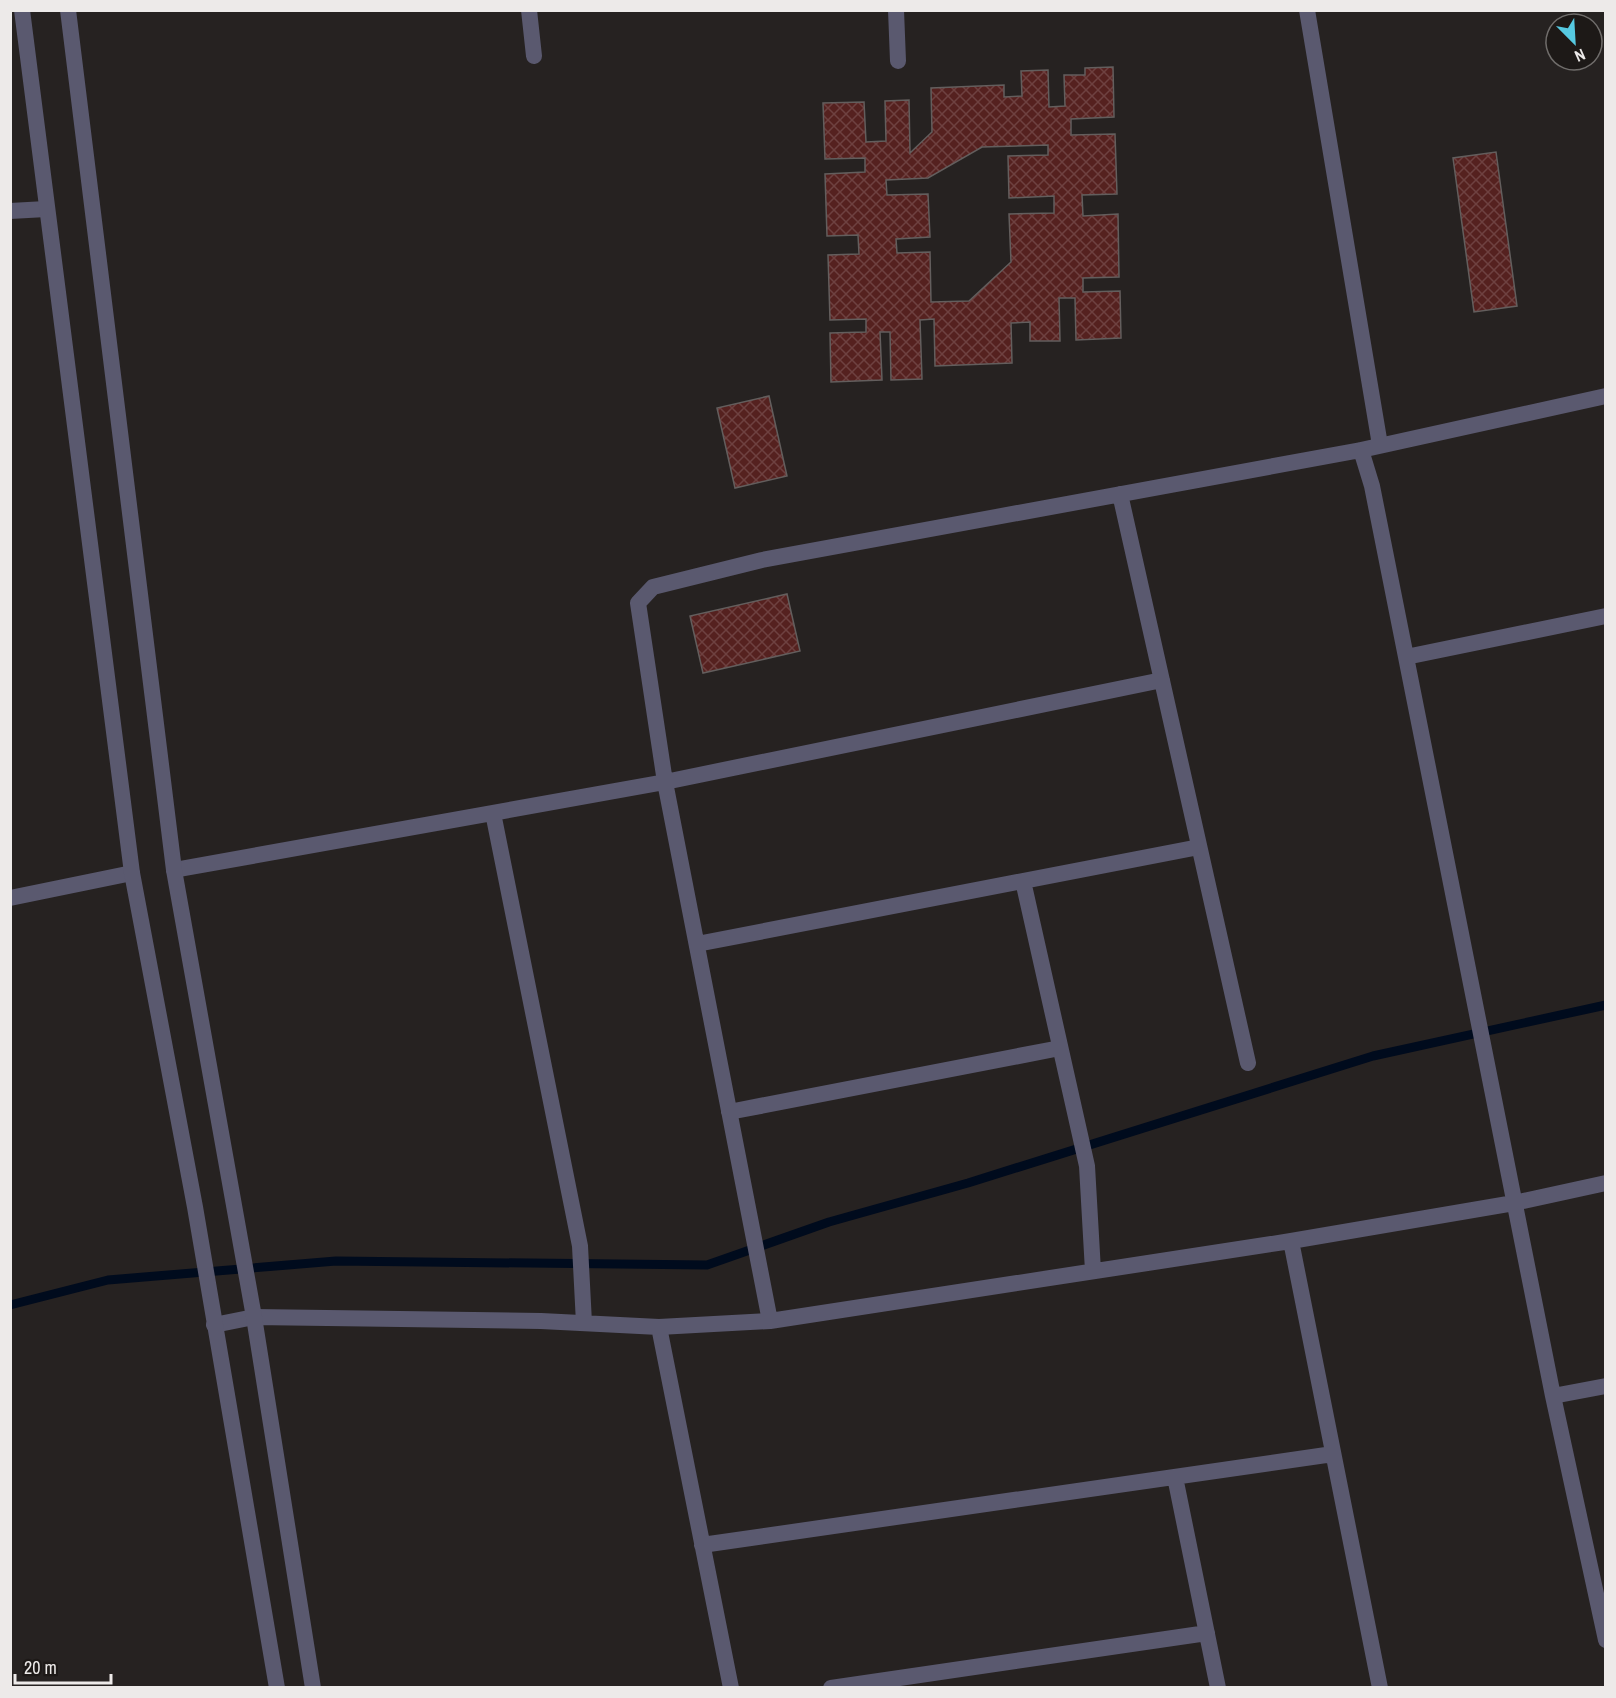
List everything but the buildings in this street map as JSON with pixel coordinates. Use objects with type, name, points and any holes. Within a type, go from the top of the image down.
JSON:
[{"type":"street","points":[[22,10],[132,873],[202,1251],[277,1688]]},
{"type":"street","points":[[68,10],[174,870],[254,1317],[313,1688]]},
{"type":"street","points":[[529,10],[534,56]]},
{"type":"street","points":[[896,10],[898,61]]},
{"type":"street","points":[[1307,10],[1380,445]]},
{"type":"street","points":[[10,211],[46,209]]},
{"type":"street","points":[[770,1321],[665,783],[638,603],[653,586],[774,558],[1361,450],[1605,396]]},
{"type":"street","points":[[1361,450],[1372,486],[1553,1396],[1605,1640]]},
{"type":"street","points":[[1120,494],[1248,1063]]},
{"type":"street","points":[[1406,657],[1605,620]]},
{"type":"street","points":[[174,870],[665,783],[1162,680]]},
{"type":"street","points":[[492,813],[580,1246],[584,1323]]},
{"type":"street","points":[[697,944],[1199,847]]},
{"type":"street","points":[[10,898],[132,873]]},
{"type":"street","points":[[1023,881],[1087,1166],[1093,1271]]},
{"type":"street","points":[[729,1112],[1060,1048]]},
{"type":"street","points":[[214,1325],[254,1317],[584,1323],[659,1327],[770,1321],[1291,1241],[1515,1203],[1605,1183]]},
{"type":"street","points":[[1291,1241],[1380,1688]]},
{"type":"street","points":[[659,1327],[731,1688]]},
{"type":"street","points":[[1553,1396],[1605,1386]]},
{"type":"street","points":[[702,1545],[1333,1454]]},
{"type":"street","points":[[1175,1477],[1218,1688]]},
{"type":"street","points":[[831,1688],[1207,1633]]},
{"type":"waterway","points":[[10,1305],[108,1280],[336,1261],[707,1265],[829,1222],[968,1183],[1373,1056],[1606,1005]]}]
